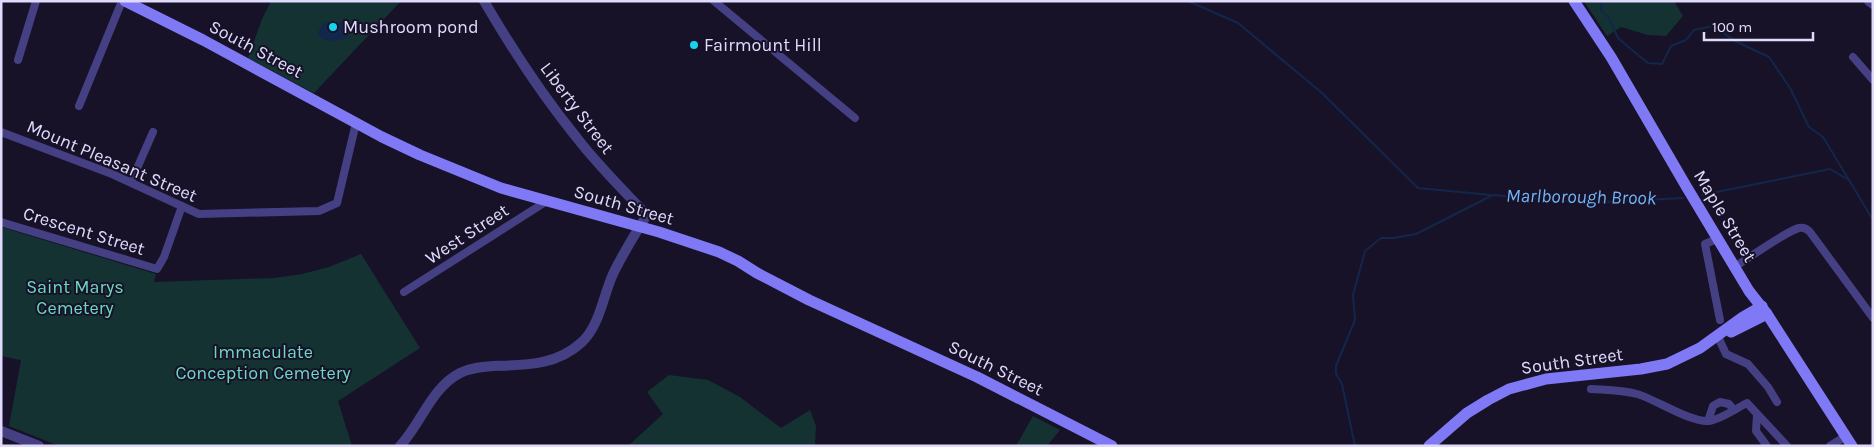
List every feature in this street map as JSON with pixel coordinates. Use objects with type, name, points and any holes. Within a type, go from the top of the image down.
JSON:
[{"type":"main road","name":"South Street","points":[[123,1],[203,40],[399,145],[488,183],[700,245],[738,260],[757,273],[805,298],[977,377],[1112,446]]},
{"type":"main road","name":"Maple Street","points":[[1574,1],[1611,57],[1734,267],[1749,291],[1765,310],[1849,441]]},
{"type":"main road","points":[[1749,291],[1751,300],[1748,320],[1767,326],[1779,333]]},
{"type":"main road","name":"South Street","points":[[1704,346],[1765,310]]},
{"type":"main road","name":"South Street","points":[[1429,446],[1472,409],[1520,385],[1558,378],[1651,368],[1681,358],[1718,339],[1748,320]]},
{"type":"street","points":[[18,60],[36,1]]},
{"type":"street","points":[[79,106],[123,1]]},
{"type":"street","name":"Liberty Street","points":[[484,1],[501,30],[551,104],[598,164],[644,212],[645,218],[639,227]]},
{"type":"street","points":[[714,1],[855,118]]},
{"type":"street","points":[[1869,1],[1873,4]]},
{"type":"street","points":[[1853,57],[1873,80]]},
{"type":"street","name":"Mount Pleasant Street","points":[[1,132],[130,182],[199,214],[319,211],[337,203],[356,123]]},
{"type":"street","points":[[130,182],[153,132]]},
{"type":"street","name":"West Street","points":[[404,292],[547,201]]},
{"type":"street","name":"Crescent Street","points":[[1,222],[157,269],[164,257],[182,206]]},
{"type":"street","points":[[400,446],[439,391],[456,375],[478,367],[524,366],[544,363],[563,356],[583,342],[593,327],[614,273],[639,227]]},
{"type":"street","points":[[1734,267],[1787,234],[1800,228],[1806,228],[1873,318]]},
{"type":"street","points":[[1717,239],[1705,244],[1720,320]]},
{"type":"street","points":[[1718,339],[1726,354],[1748,364],[1768,387],[1777,402]]},
{"type":"street","points":[[1590,389],[1638,394],[1684,415],[1708,421],[1747,403],[1787,446]]},
{"type":"street","points":[[1708,421],[1713,406],[1720,402],[1729,404],[1734,410]]},
{"type":"street","points":[[1757,414],[1756,431],[1767,446]]},
{"type":"street","points":[[1,431],[39,446]]},
{"type":"street","points":[[1830,446],[1849,441]]},
{"type":"green space","points":[[271,1],[401,1],[314,93],[248,58],[262,19]]},
{"type":"green space","points":[[1584,1],[1674,1],[1683,16],[1666,36],[1648,35],[1621,27],[1607,36]]},
{"type":"green space","name":"Immaculate Conception Cemetery","points":[[1,227],[156,274],[154,282],[274,278],[302,274],[329,267],[361,254],[420,348],[338,401],[352,446],[59,446],[9,426],[21,360],[1,356]]},
{"type":"green space","points":[[669,375],[708,380],[740,397],[781,428],[810,410],[816,426],[815,446],[628,446],[663,414],[647,392]]},
{"type":"green space","points":[[1033,416],[1060,430],[1047,446],[1016,446]]},
{"type":"water","name":"Mushroom pond","points":[[342,22],[349,36],[342,40],[334,41],[322,39],[319,36],[318,32],[324,23]]},
{"type":"waterway","points":[[1188,1],[1238,23],[1322,93],[1418,188],[1491,195]]},
{"type":"waterway","points":[[1602,1],[1601,10],[1609,18],[1618,38],[1648,63],[1662,64],[1671,46],[1686,40],[1694,30],[1713,26],[1735,41],[1769,57],[1790,88],[1809,127],[1823,137],[1849,180]]},
{"type":"waterway","name":"Marlborough Brook","points":[[1702,195],[1830,169],[1849,180],[1873,220]]},
{"type":"waterway","name":"Marlborough Brook","points":[[1355,446],[1342,384],[1336,374],[1336,366],[1355,320],[1353,295],[1365,251],[1381,238],[1416,234],[1493,195],[1560,201],[1605,202],[1683,198]]},
{"type":"place","name":"Mushroom pond","points":[[333,27]]},
{"type":"place","name":"Fairmount Hill","points":[[694,45]]},
{"type":"park label","name":"Saint Marys Cemetery","points":[[75,297]]}]
